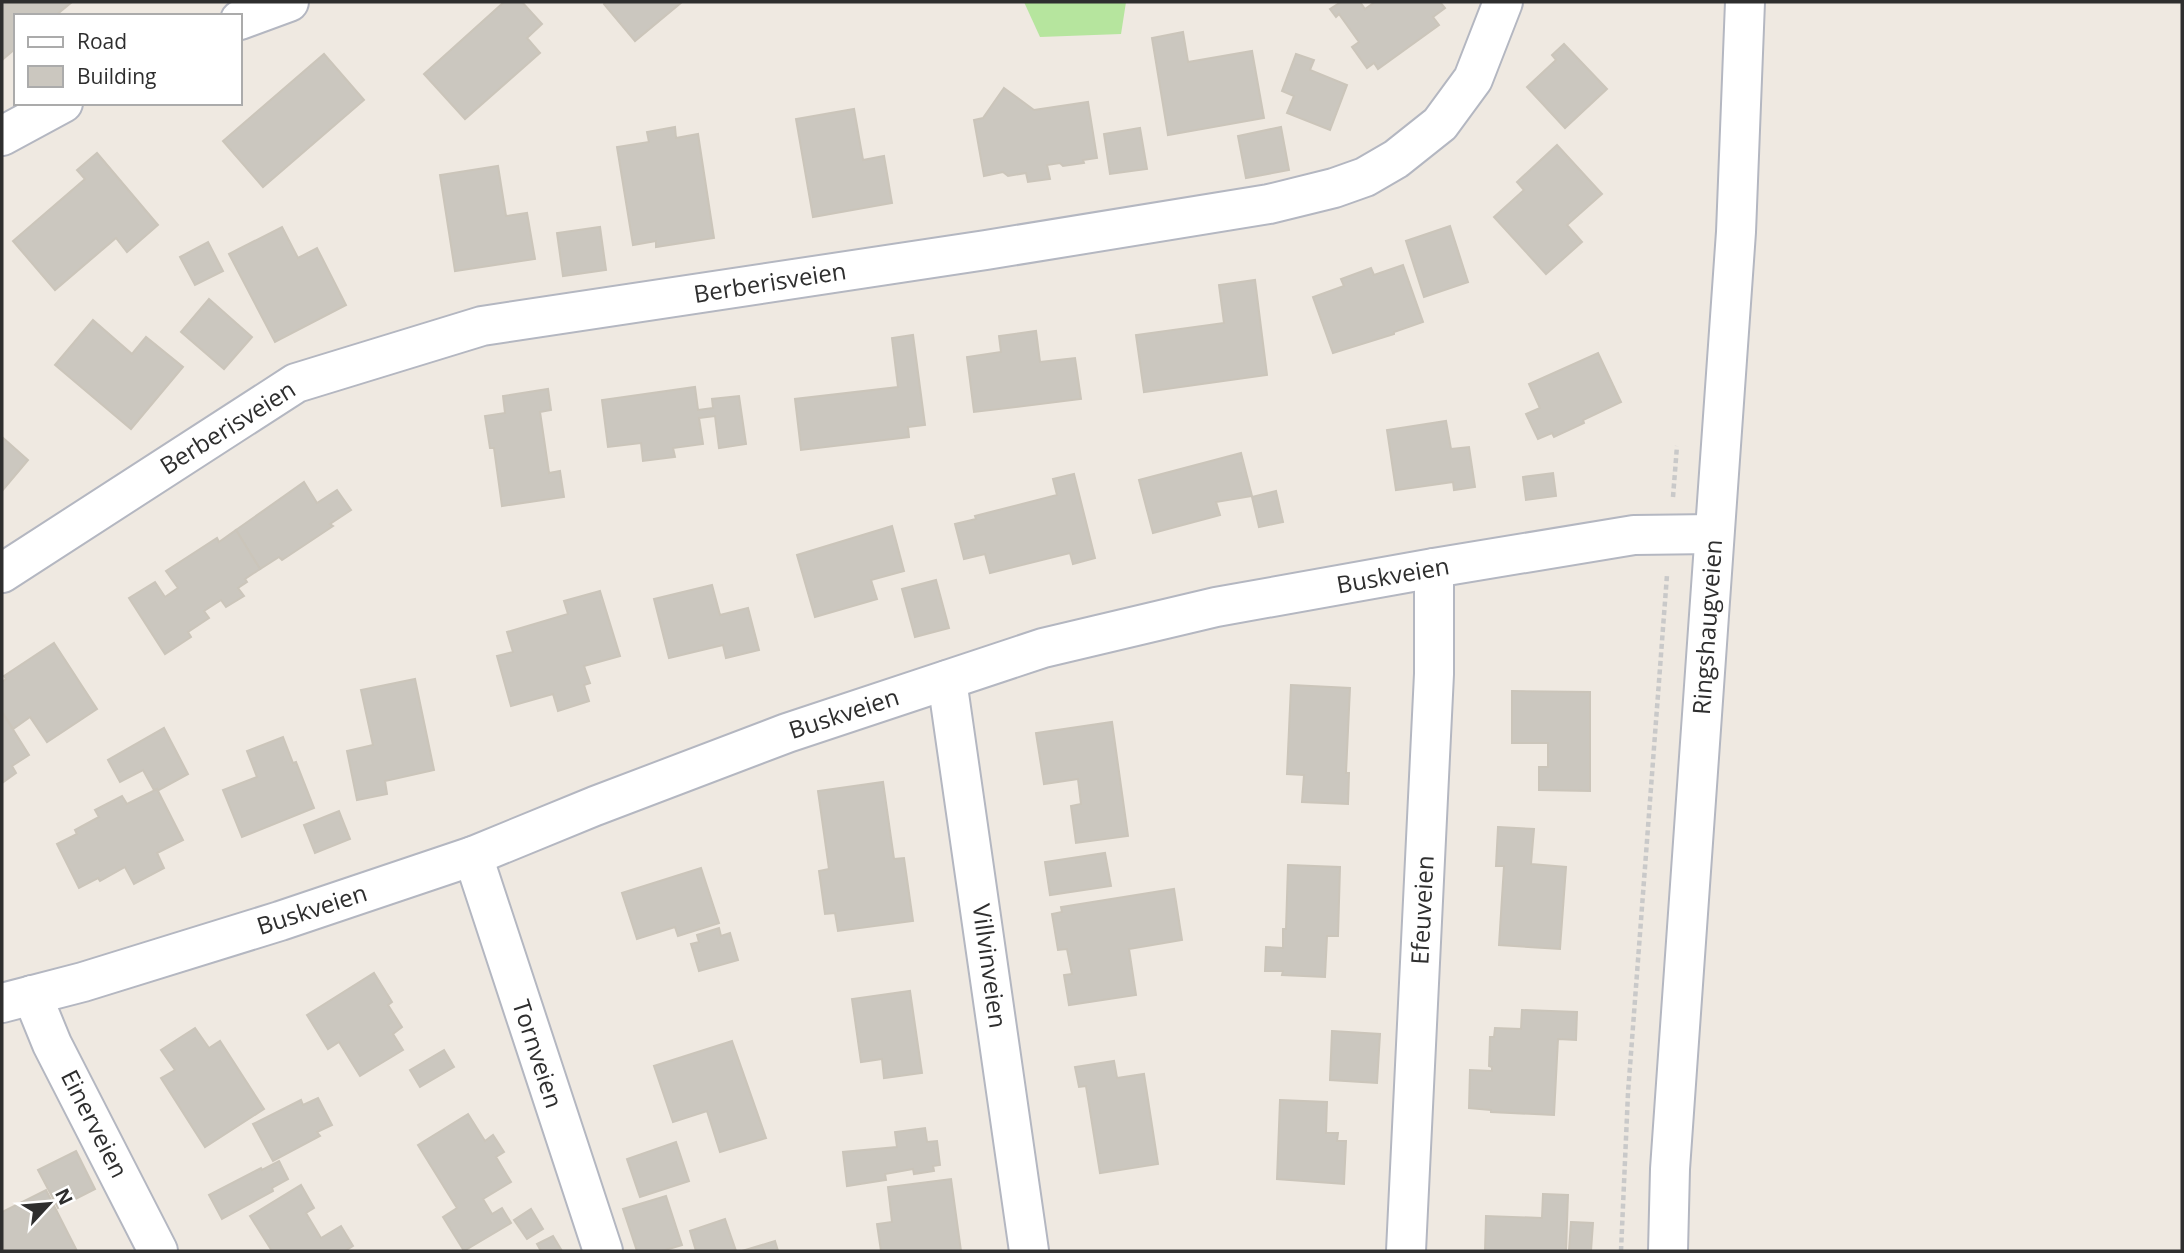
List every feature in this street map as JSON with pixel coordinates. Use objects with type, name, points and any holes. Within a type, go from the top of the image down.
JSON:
[{"type":"street","points":[[242,19],[289,2]]},
{"type":"street","name":"Berberisveien","points":[[2,573],[296,383],[482,326],[986,250],[1255,206],[1334,188],[1365,177],[1396,159],[1440,124],[1473,79],[1503,2]]},
{"type":"street","name":"Ringshaugveien","points":[[1668,1251],[1671,1155],[1736,232],[1745,2]]},
{"type":"street","points":[[2,136],[59,105]]},
{"type":"street","name":"Buskveien","points":[[17,999],[280,921],[472,856],[787,733],[1043,648],[1216,607],[1434,568],[1634,536],[1714,534]]},
{"type":"street","name":"Efeuveien","points":[[1406,1251],[1434,674],[1434,568]]},
{"type":"street","name":"Villvinveien","points":[[947,680],[1029,1251]]},
{"type":"street","name":"Tornveien","points":[[472,856],[603,1251]]},
{"type":"street","name":"Einerveien","points":[[17,999],[52,1044],[159,1251]]},
{"type":"path","points":[[1621,1251],[1628,1093],[1678,440]]},
{"type":"green space","points":[[1024,2],[1126,2],[1121,34],[1040,37]]},
{"type":"building","points":[[2,2],[72,2],[57,14],[14,14],[14,50],[2,60]]},
{"type":"building","points":[[504,2],[522,2],[542,24],[527,38],[540,53],[465,119],[424,74]]},
{"type":"building","points":[[682,2],[635,41],[604,4]]},
{"type":"building","points":[[1341,2],[1360,2],[1365,9],[1375,2],[1440,2],[1445,8],[1433,17],[1439,25],[1378,69],[1374,63],[1367,68],[1352,47],[1359,42],[1339,14],[1336,17],[1330,9]]},
{"type":"building","points":[[1183,32],[1188,62],[1252,51],[1264,118],[1168,135],[1152,38]]},
{"type":"building","points":[[1564,44],[1607,89],[1565,128],[1527,87],[1556,60],[1552,55]]},
{"type":"building","points":[[324,54],[364,100],[263,187],[223,141]]},
{"type":"building","points":[[1296,54],[1314,60],[1310,70],[1347,85],[1330,130],[1287,113],[1294,96],[1282,91]]},
{"type":"building","points":[[1004,88],[1034,110],[1088,102],[1097,158],[1063,166],[1060,163],[1047,165],[1050,179],[1028,182],[1026,173],[1008,176],[1003,172],[984,176],[974,120],[983,118]]},
{"type":"building","points":[[854,109],[863,160],[884,156],[892,203],[813,217],[796,119]]},
{"type":"building","points":[[675,127],[676,138],[698,134],[714,238],[656,247],[656,241],[633,245],[617,147],[649,142],[647,132]]},
{"type":"building","points":[[1281,127],[1289,170],[1246,178],[1238,136]]},
{"type":"building","points":[[1140,128],[1147,169],[1110,174],[1104,134]]},
{"type":"building","points":[[1557,145],[1602,194],[1567,225],[1582,242],[1546,274],[1494,217],[1524,190],[1517,182]]},
{"type":"building","points":[[97,153],[158,225],[127,252],[116,238],[55,290],[13,241],[85,179],[77,170]]},
{"type":"building","points":[[498,166],[506,216],[527,213],[535,259],[455,271],[440,175]]},
{"type":"building","points":[[1450,226],[1468,282],[1424,297],[1406,241]]},
{"type":"building","points":[[282,227],[298,258],[317,248],[346,305],[275,342],[229,254]]},
{"type":"building","points":[[600,227],[606,270],[563,276],[557,233]]},
{"type":"building","points":[[208,242],[223,271],[195,285],[180,257]]},
{"type":"building","points":[[1403,265],[1423,322],[1333,353],[1313,297],[1344,286],[1341,279],[1371,268],[1374,275]]},
{"type":"building","points":[[1255,280],[1267,375],[1144,392],[1136,335],[1224,323],[1219,285]]},
{"type":"building","points":[[209,299],[252,337],[224,369],[181,332]]},
{"type":"building","points":[[93,320],[132,354],[146,337],[183,367],[131,429],[55,365]]},
{"type":"building","points":[[1036,331],[1040,362],[1075,358],[1081,399],[974,412],[967,357],[1001,352],[999,336]]},
{"type":"building","points":[[913,335],[925,425],[908,427],[909,437],[801,450],[795,399],[898,387],[892,338]]},
{"type":"building","points":[[1598,353],[1621,402],[1554,437],[1552,433],[1538,439],[1526,414],[1540,408],[1529,384]]},
{"type":"building","points":[[695,387],[698,410],[713,408],[712,399],[739,396],[746,444],[719,448],[715,416],[699,418],[703,444],[673,448],[675,457],[643,461],[641,443],[608,447],[602,400]]},
{"type":"building","points":[[548,389],[551,410],[540,412],[549,473],[560,471],[564,497],[502,506],[494,448],[490,448],[485,416],[505,413],[503,396]]},
{"type":"building","points":[[1446,421],[1451,449],[1469,447],[1475,487],[1454,490],[1453,482],[1396,490],[1387,430]]},
{"type":"building","points":[[2,437],[28,460],[2,491]]},
{"type":"building","points":[[1241,453],[1252,496],[1216,502],[1220,515],[1153,533],[1139,480]]},
{"type":"building","points":[[1553,473],[1556,496],[1526,500],[1523,477]]},
{"type":"building","points":[[1074,474],[1095,558],[1073,564],[1070,553],[990,573],[985,554],[964,559],[955,524],[976,519],[975,516],[1057,495],[1053,479]]},
{"type":"building","points":[[304,482],[317,503],[337,490],[351,510],[330,524],[333,526],[282,560],[279,557],[260,569],[236,530]]},
{"type":"building","points":[[1276,491],[1283,522],[1259,527],[1252,497]]},
{"type":"building","points":[[892,526],[904,571],[871,580],[877,599],[815,617],[797,555]]},
{"type":"building","points":[[236,530],[260,569],[245,579],[247,582],[238,588],[244,596],[226,607],[221,600],[204,611],[209,618],[188,632],[191,637],[165,654],[129,598],[155,582],[165,597],[178,588],[166,571],[217,538],[219,542]]},
{"type":"building","points":[[936,580],[949,628],[915,637],[902,589]]},
{"type":"building","points":[[712,585],[720,615],[748,608],[759,650],[726,658],[723,645],[669,658],[654,599]]},
{"type":"building","points":[[600,591],[620,656],[584,666],[590,683],[584,685],[589,701],[558,711],[553,694],[511,706],[497,656],[513,652],[507,632],[568,614],[564,601]]},
{"type":"building","points":[[54,643],[97,709],[47,742],[30,717],[13,729],[2,712],[2,682],[6,679],[4,676]]},
{"type":"building","points":[[415,679],[434,770],[385,781],[387,794],[357,800],[347,751],[373,745],[361,690]]},
{"type":"building","points":[[1291,685],[1350,688],[1346,773],[1349,773],[1348,804],[1302,802],[1304,775],[1287,774]]},
{"type":"building","points":[[1512,691],[1590,692],[1590,791],[1539,790],[1539,767],[1548,767],[1548,743],[1512,743]]},
{"type":"building","points":[[2,712],[29,755],[12,766],[16,773],[2,783]]},
{"type":"building","points":[[1112,722],[1128,836],[1076,843],[1071,806],[1081,804],[1078,779],[1044,784],[1036,733]]},
{"type":"building","points":[[164,728],[188,774],[157,791],[143,770],[120,782],[108,760]]},
{"type":"building","points":[[283,737],[314,808],[242,837],[223,790],[257,777],[247,751]]},
{"type":"building","points":[[883,782],[894,859],[904,858],[913,921],[838,931],[835,913],[825,914],[819,871],[829,869],[818,791]]},
{"type":"building","points":[[157,789],[183,840],[157,853],[164,868],[134,884],[125,867],[100,881],[98,878],[79,888],[57,844],[77,834],[75,830],[99,817],[95,810],[122,796],[127,804]]},
{"type":"building","points":[[339,811],[350,839],[315,853],[304,825]]},
{"type":"building","points":[[1498,827],[1534,829],[1531,864],[1566,867],[1560,949],[1499,945],[1504,866],[1496,866]]},
{"type":"building","points":[[1105,853],[1111,886],[1050,895],[1045,862]]},
{"type":"building","points":[[1288,865],[1340,867],[1338,936],[1327,936],[1325,977],[1282,975],[1283,971],[1265,971],[1266,947],[1283,948]]},
{"type":"building","points":[[701,868],[719,923],[678,936],[675,927],[637,939],[622,893]]},
{"type":"building","points":[[1174,889],[1182,940],[1129,949],[1136,995],[1069,1005],[1064,975],[1072,974],[1067,949],[1058,950],[1052,914],[1062,912],[1061,907]]},
{"type":"building","points":[[719,928],[721,936],[730,933],[738,960],[699,971],[691,944],[699,942],[697,935]]},
{"type":"building","points":[[374,973],[392,1002],[388,1005],[402,1027],[393,1034],[403,1050],[360,1076],[339,1042],[328,1049],[307,1015]]},
{"type":"building","points":[[910,991],[922,1073],[884,1078],[882,1059],[861,1062],[852,999]]},
{"type":"building","points":[[1522,1010],[1577,1012],[1576,1040],[1558,1039],[1554,1115],[1491,1112],[1469,1108],[1470,1070],[1492,1071],[1489,1066],[1490,1037],[1494,1037],[1495,1028],[1521,1029]]},
{"type":"building","points":[[195,1028],[209,1048],[220,1041],[264,1109],[205,1147],[161,1078],[175,1070],[161,1050]]},
{"type":"building","points":[[1332,1031],[1380,1034],[1377,1083],[1330,1080]]},
{"type":"building","points":[[732,1041],[766,1138],[720,1152],[707,1111],[673,1122],[654,1066]]},
{"type":"building","points":[[444,1050],[454,1067],[420,1087],[410,1070]]},
{"type":"building","points":[[1114,1061],[1117,1078],[1144,1074],[1158,1164],[1100,1173],[1086,1086],[1079,1087],[1075,1067]]},
{"type":"building","points":[[318,1098],[332,1125],[317,1132],[320,1136],[273,1161],[253,1124],[301,1100],[303,1105]]},
{"type":"building","points":[[1280,1100],[1327,1102],[1326,1133],[1338,1133],[1337,1141],[1346,1141],[1344,1184],[1277,1179]]},
{"type":"building","points":[[468,1114],[485,1141],[493,1135],[504,1152],[496,1157],[511,1182],[483,1199],[492,1214],[502,1208],[511,1223],[464,1251],[443,1217],[457,1208],[418,1145]]},
{"type":"building","points":[[925,1128],[927,1142],[937,1141],[940,1165],[933,1166],[934,1171],[914,1174],[913,1169],[885,1174],[886,1180],[847,1186],[843,1152],[897,1147],[895,1132]]},
{"type":"building","points":[[676,1142],[689,1181],[640,1197],[627,1159]]},
{"type":"building","points":[[76,1151],[95,1189],[58,1208],[38,1170]]},
{"type":"building","points":[[279,1161],[288,1179],[272,1188],[273,1191],[222,1219],[209,1195]]},
{"type":"building","points":[[951,1179],[961,1251],[881,1251],[877,1224],[892,1222],[888,1187]]},
{"type":"building","points":[[301,1185],[314,1208],[306,1213],[321,1238],[341,1226],[353,1246],[345,1251],[272,1251],[250,1216]]},
{"type":"building","points":[[46,1190],[77,1251],[5,1251],[2,1245],[2,1212]]},
{"type":"building","points":[[1543,1194],[1568,1195],[1566,1251],[1485,1251],[1486,1216],[1542,1218]]},
{"type":"building","points":[[666,1196],[682,1245],[662,1251],[637,1251],[623,1209]]},
{"type":"building","points":[[531,1209],[543,1229],[527,1239],[514,1220]]},
{"type":"building","points":[[725,1219],[736,1251],[696,1251],[690,1231]]},
{"type":"building","points":[[1571,1222],[1593,1223],[1591,1251],[1569,1250]]},
{"type":"building","points":[[553,1236],[562,1251],[541,1251],[537,1244]]},
{"type":"building","points":[[775,1241],[778,1251],[742,1251]]}]
